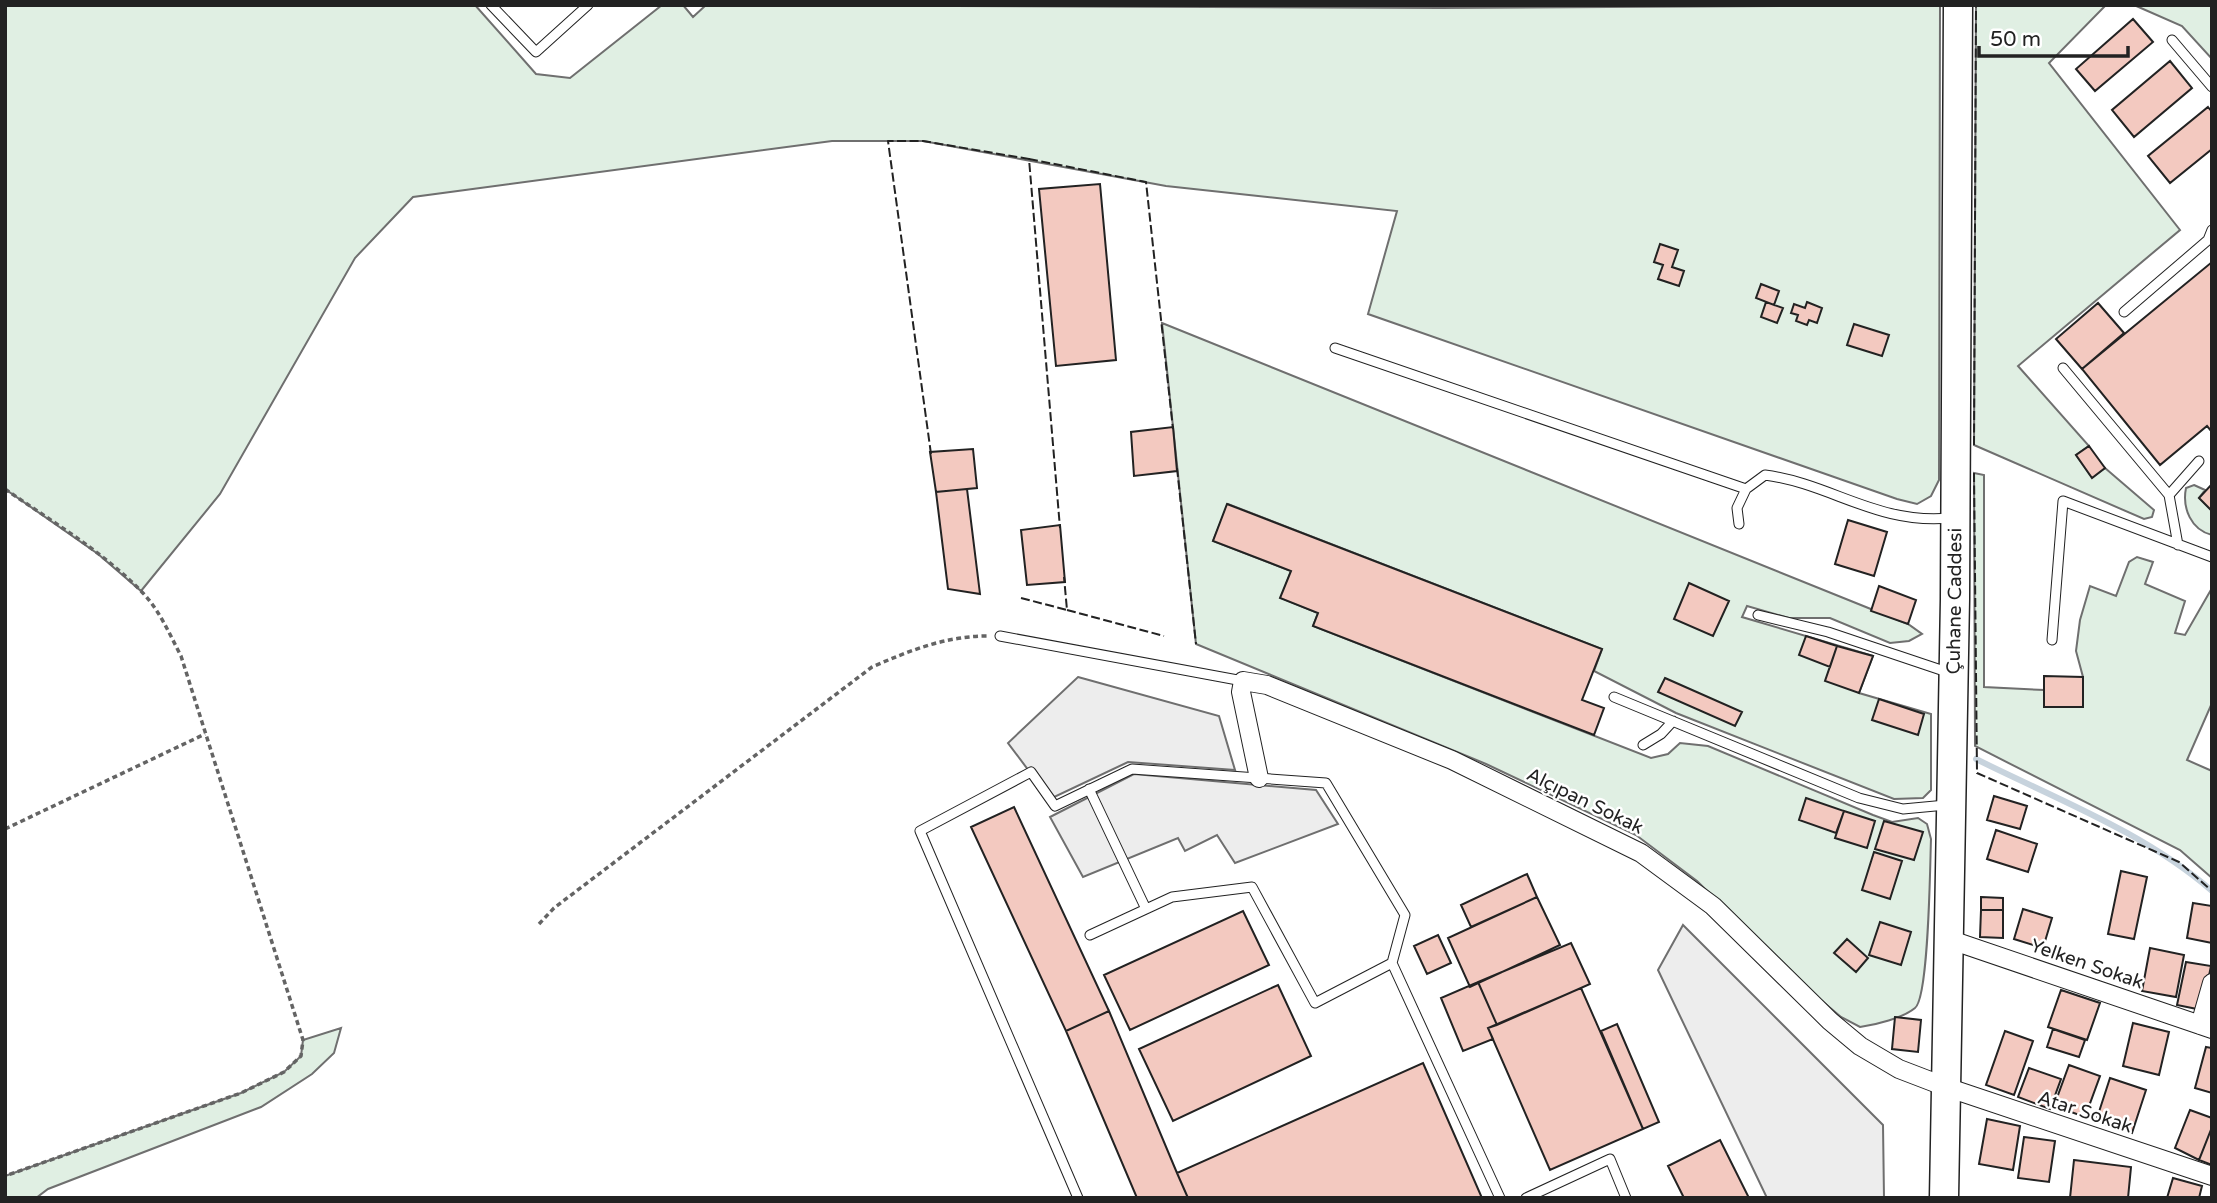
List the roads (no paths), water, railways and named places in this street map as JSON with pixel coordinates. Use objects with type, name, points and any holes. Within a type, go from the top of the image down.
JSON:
[{"type":"main road","name":"Çuhane Caddesi","points":[[1944,1198],[1956,517],[1958,5]]},
{"type":"street","points":[[1243,681],[1241,692],[1259,778]]},
{"type":"street","name":"Alçıpan Sokak","points":[[1243,681],[1267,685],[1418,746],[1642,853],[1713,906],[1860,1046],[1899,1069],[1946,1087]]},
{"type":"street","name":"Yelken Sokak","points":[[1948,939],[2206,1027]]},
{"type":"street","points":[[2206,1027],[2212,983]]},
{"type":"street","name":"Atar Sokak","points":[[1946,1087],[2212,1176]]},
{"type":"lane","points":[[491,5],[536,52],[588,5]]},
{"type":"lane","points":[[2172,40],[2212,87]]},
{"type":"lane","points":[[2124,312],[2208,240],[2212,230]]},
{"type":"lane","points":[[1335,348],[1745,489]]},
{"type":"lane","points":[[2063,368],[2169,495],[2178,545]]},
{"type":"lane","points":[[2169,495],[2199,461]]},
{"type":"lane","points":[[1738,524],[1737,508],[1745,489],[1765,475],[1786,478],[1891,516],[1922,521],[1956,517]]},
{"type":"lane","points":[[2052,640],[2063,501],[2212,557]]},
{"type":"lane","points":[[1758,615],[1828,632],[1954,674]]},
{"type":"lane","points":[[1000,636],[1243,681]]},
{"type":"lane","points":[[1614,697],[1885,806],[1922,809],[1951,804]]},
{"type":"lane","points":[[1643,745],[1661,734],[1673,721]]},
{"type":"lane","points":[[1078,1198],[920,831],[1031,772],[1055,806],[1132,769],[1326,783],[1405,915],[1392,963],[1500,1198]]},
{"type":"lane","points":[[1089,789],[1146,909]]},
{"type":"lane","points":[[1090,935],[1172,897],[1252,887],[1315,1003],[1392,963]]},
{"type":"lane","points":[[1527,1198],[1610,1159],[1626,1198]]},
{"type":"waterway","points":[[1976,759],[2129,834],[2186,870],[2212,891]]}]
